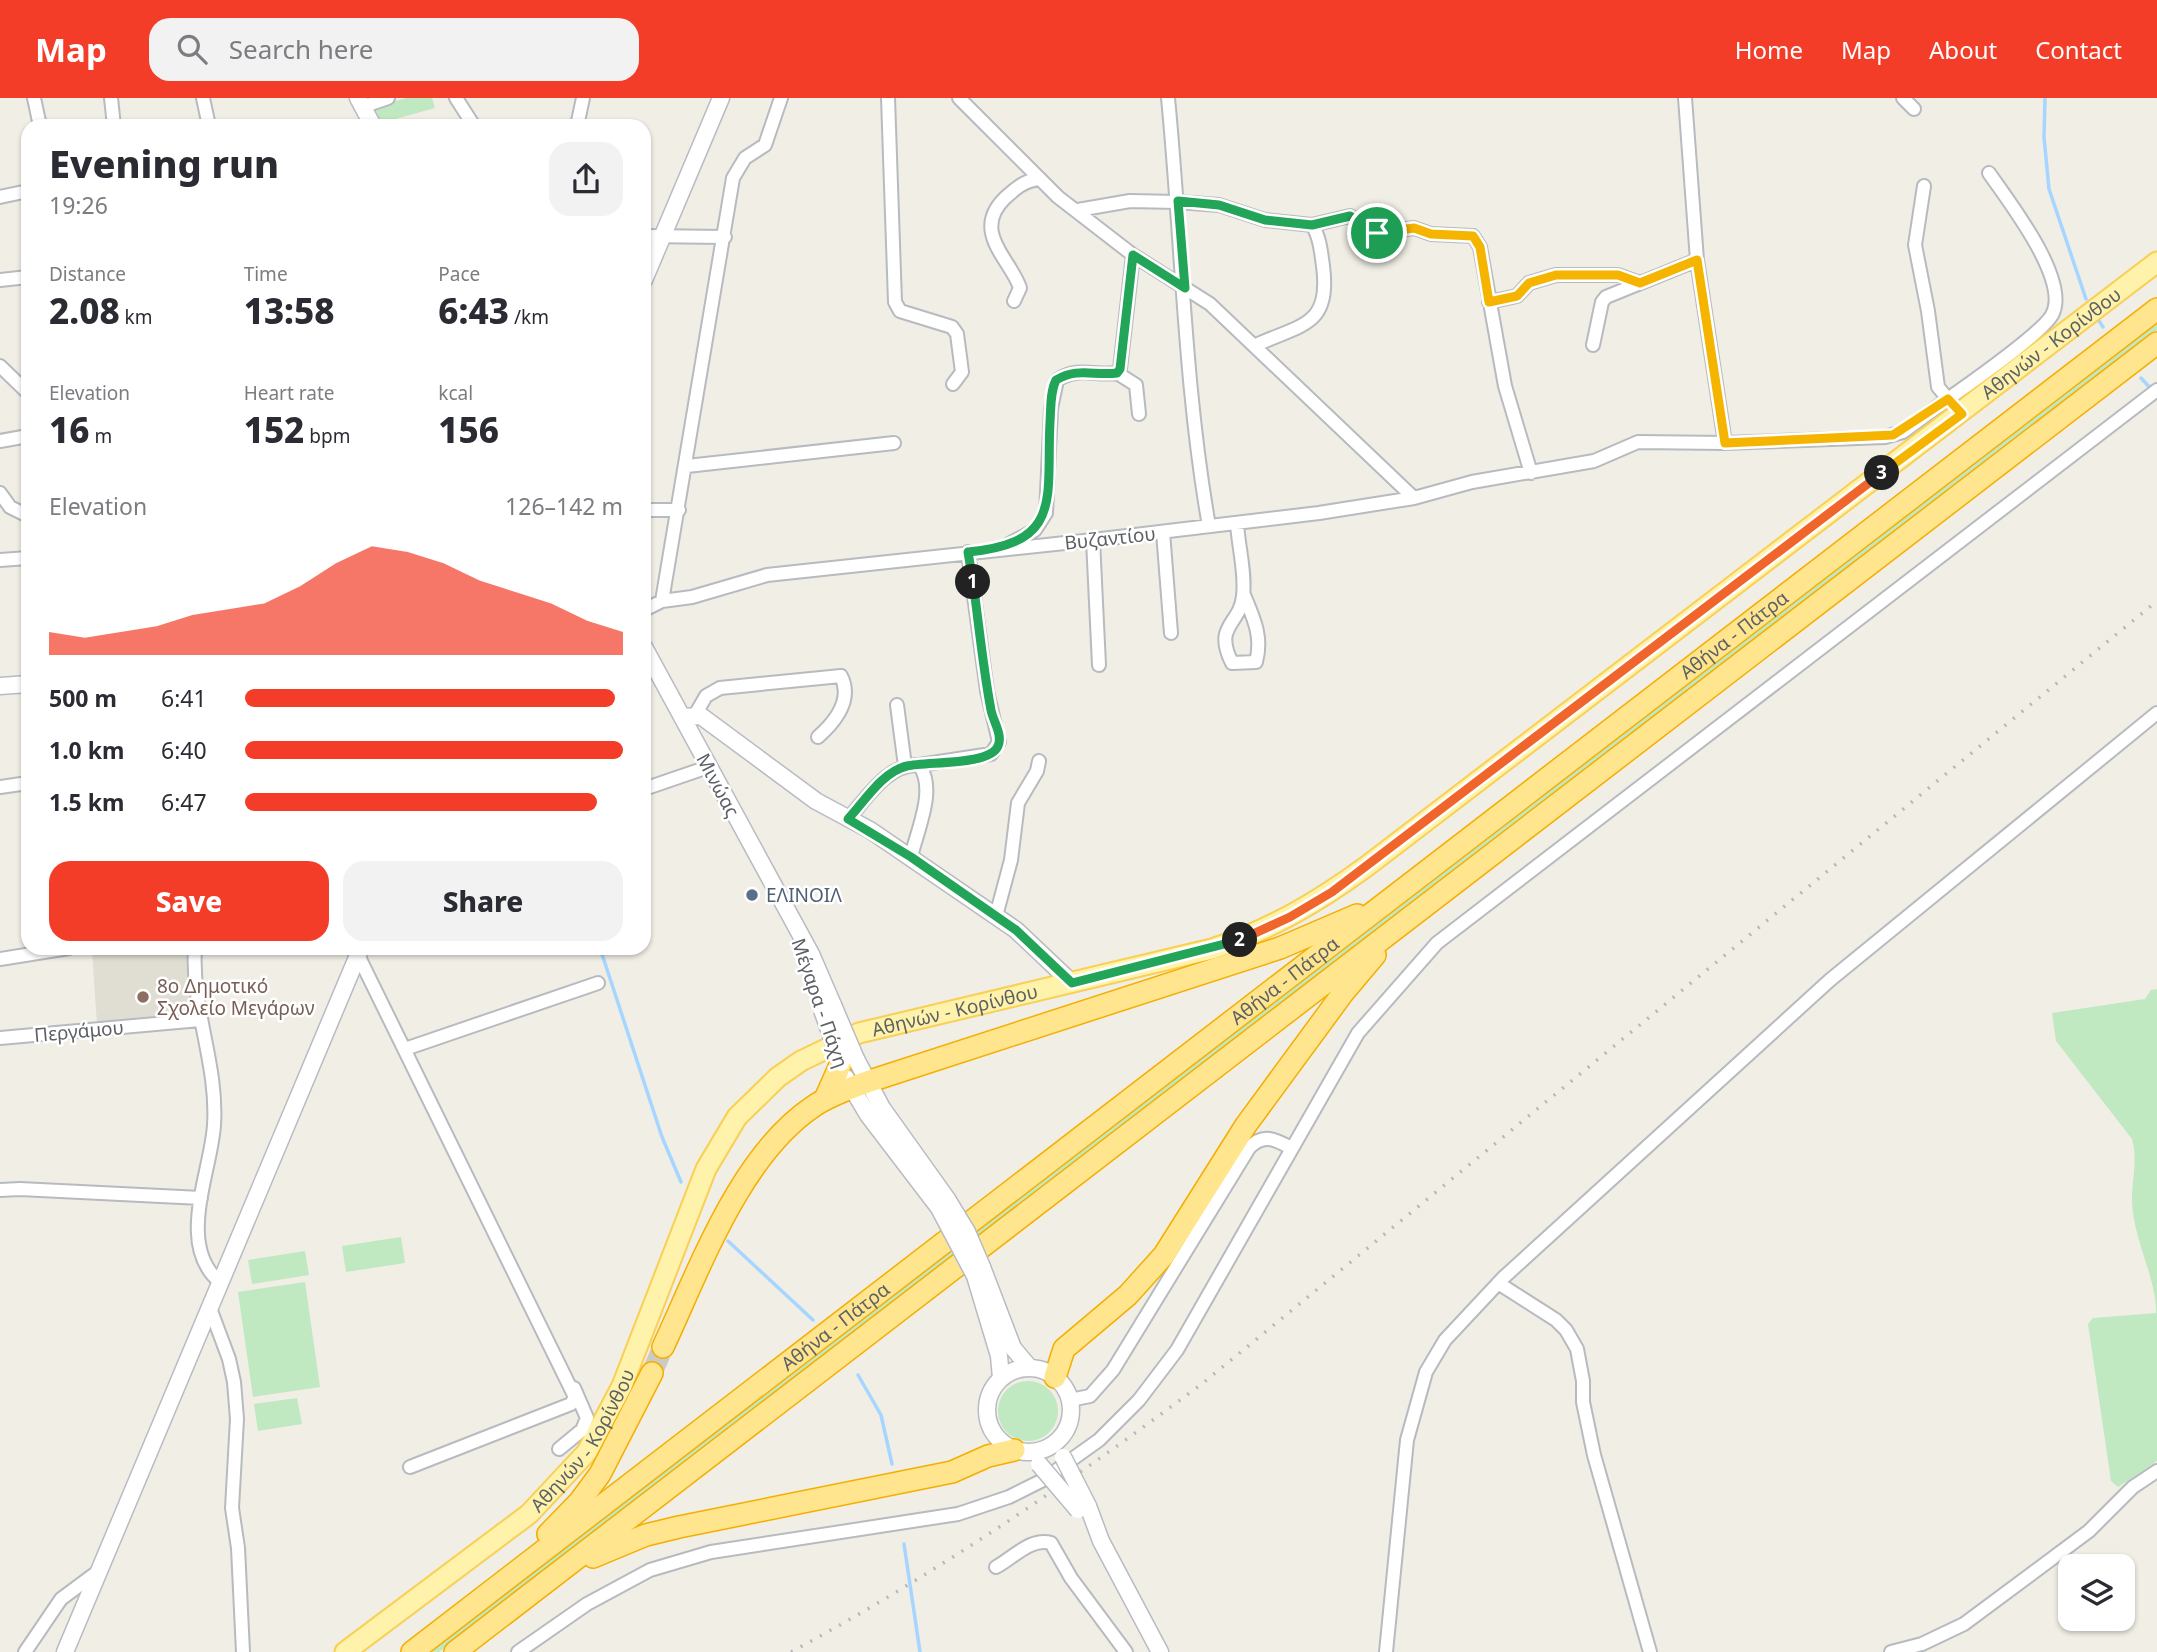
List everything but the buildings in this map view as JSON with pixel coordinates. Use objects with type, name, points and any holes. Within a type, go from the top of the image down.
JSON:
[{"type":"highway","name":"Αθήνα - Πάτρα","points":[[412,1652],[2157,309]]},
{"type":"highway","name":"Αθήνα - Πάτρα","points":[[456,1652],[2157,343]]},
{"type":"highway","points":[[663,1347],[742,1184],[761,1155],[800,1116],[825,1099],[859,1085],[1280,948],[1385,904]]},
{"type":"highway","points":[[1055,1377],[1064,1349],[1128,1295],[1164,1255],[1246,1125],[1393,931]]},
{"type":"highway","points":[[825,1099],[848,1061]]},
{"type":"highway","points":[[529,1562],[550,1530],[596,1481],[652,1373]]},
{"type":"highway","points":[[562,1570],[646,1535],[952,1472],[988,1457],[1018,1451]]},
{"type":"main road","points":[[651,264],[721,98]]},
{"type":"main road","points":[[360,102],[366,119]]},
{"type":"main road","name":"Αθηνών - Κορίνθου","points":[[345,1652],[529,1514],[587,1452],[622,1386],[706,1169],[737,1118],[754,1098],[801,1061],[859,1033],[1212,949],[1252,936],[1332,892],[1962,414],[2157,262]]},
{"type":"main road","name":"Μινώας","points":[[651,658],[689,716],[708,767],[792,924]]},
{"type":"main road","points":[[0,686],[21,684]]},
{"type":"main road","points":[[689,716],[764,760],[817,801],[911,857],[996,916],[1035,945],[1072,983]]},
{"type":"main road","name":"Μέγαρα - Πάχη","points":[[792,924],[811,954],[828,1007],[859,1085],[943,1203],[979,1272],[1013,1348],[1029,1367]]},
{"type":"main road","points":[[65,1652],[356,955]]},
{"type":"main road","name":"Μέγαρα - Πάχη","points":[[979,1272],[999,1356],[1000,1378]]},
{"type":"main road","points":[[1018,1451],[1049,1447],[1060,1438],[1069,1424],[1070,1400],[1055,1377],[1029,1367],[1019,1368],[1000,1378],[988,1399],[988,1424],[1003,1444],[1040,1464],[1083,1508]]},
{"type":"main road","points":[[1060,1438],[1063,1457],[1083,1508],[1160,1652]]},
{"type":"street","points":[[34,98],[38,119]]},
{"type":"street","points":[[111,98],[113,119]]},
{"type":"street","points":[[203,98],[208,119]]},
{"type":"street","points":[[360,102],[388,98]]},
{"type":"street","points":[[456,98],[470,119]]},
{"type":"street","points":[[579,119],[583,98]]},
{"type":"street","points":[[662,601],[687,466],[733,178],[744,158],[765,145],[781,98]]},
{"type":"street","points":[[888,98],[895,302],[900,311],[952,327],[957,334],[962,372],[953,384]]},
{"type":"street","points":[[959,98],[1038,179],[1133,255],[1210,304],[1256,345],[1326,418],[1414,498]]},
{"type":"street","points":[[1168,98],[1185,288],[1191,407],[1209,526]]},
{"type":"street","points":[[1685,98],[1697,260],[1725,443]]},
{"type":"street","points":[[1903,98],[1914,109]]},
{"type":"street","name":"Βυζαντίου","points":[[651,606],[662,601],[692,597],[767,575],[1163,532],[1414,498],[1472,482],[1594,461],[1638,442],[1725,443],[1893,435],[1948,399],[2047,321],[2057,301],[2051,273],[1989,173]]},
{"type":"street","points":[[1014,301],[1020,288],[1000,257],[993,230],[994,217],[999,205],[1018,187],[1038,179]]},
{"type":"street","points":[[1924,186],[1915,245],[1928,311],[1938,387],[1962,414]]},
{"type":"street","points":[[0,197],[21,192]]},
{"type":"street","points":[[1078,210],[1130,201],[1178,201],[1219,205],[1265,220],[1312,225],[1350,216],[1377,233],[1414,228],[1431,234],[1473,236],[1480,247],[1505,386],[1531,472]]},
{"type":"street","points":[[1256,345],[1312,319],[1324,303],[1326,291],[1321,253],[1312,225]]},
{"type":"street","points":[[651,236],[725,237]]},
{"type":"street","points":[[1117,373],[1121,363],[1133,255]]},
{"type":"street","points":[[1593,345],[1602,302],[1697,260]]},
{"type":"street","points":[[1489,302],[1517,296],[1529,283],[1556,275],[1618,275],[1640,283]]},
{"type":"street","points":[[0,280],[21,278]]},
{"type":"street","points":[[0,366],[21,386]]},
{"type":"street","points":[[986,551],[1023,539],[1035,530],[1046,513],[1051,410],[1056,380],[1070,372],[1117,373],[1136,385],[1139,414]]},
{"type":"street","points":[[518,1652],[628,1580],[672,1562],[711,1552],[949,1516],[1009,1497],[1042,1480],[1099,1440],[1120,1421],[1182,1341],[1358,1033],[1437,943],[2157,390]]},
{"type":"street","points":[[0,441],[21,437]]},
{"type":"street","points":[[687,466],[894,443]]},
{"type":"street","points":[[0,494],[5,508]]},
{"type":"street","points":[[651,510],[679,510]]},
{"type":"street","points":[[1237,523],[1244,595],[1257,625],[1256,662],[1243,665],[1232,663],[1225,645],[1226,634],[1244,595]]},
{"type":"street","points":[[1163,532],[1171,633]]},
{"type":"street","points":[[1093,540],[1099,665]]},
{"type":"street","points":[[848,819],[886,777],[905,766],[991,754],[999,742],[987,691],[968,552]]},
{"type":"street","points":[[0,560],[21,558]]},
{"type":"street","points":[[689,716],[706,696],[720,688],[841,676],[844,686],[841,710],[836,722],[818,737]]},
{"type":"street","points":[[897,705],[905,766]]},
{"type":"street","points":[[1386,1652],[1401,1486],[1413,1407],[1426,1372],[1445,1340],[1498,1283],[1830,980],[2157,713]]},
{"type":"street","points":[[996,916],[1011,860],[1018,803],[1037,771],[1038,761]]},
{"type":"street","points":[[911,857],[926,793],[926,774],[919,765]]},
{"type":"street","points":[[651,787],[708,767]]},
{"type":"street","points":[[0,787],[21,784]]},
{"type":"street","points":[[0,959],[25,955]]},
{"type":"street","points":[[195,955],[194,993],[211,1069],[214,1108],[213,1141],[201,1198],[200,1250],[209,1274],[221,1283]]},
{"type":"street","points":[[360,955],[448,1142],[587,1418],[582,1430],[559,1449]]},
{"type":"street","points":[[405,1049],[598,983]]},
{"type":"street","name":"Περγάμου","points":[[0,1038],[200,1020]]},
{"type":"street","points":[[1070,1400],[1090,1396],[1113,1370],[1249,1148],[1265,1138],[1276,1139],[1291,1148]]},
{"type":"street","points":[[0,1190],[201,1198]]},
{"type":"street","points":[[1498,1283],[1556,1320],[1566,1330],[1577,1349],[1592,1444],[1650,1652]]},
{"type":"street","points":[[210,1308],[234,1382],[237,1419],[232,1508],[238,1548],[243,1652]]},
{"type":"street","points":[[410,1467],[571,1404],[575,1397],[573,1388]]},
{"type":"street","points":[[1891,1652],[1922,1644],[1964,1624],[2090,1531],[2133,1487],[2157,1471]]},
{"type":"street","points":[[996,1567],[1033,1544],[1041,1541],[1051,1544],[1071,1578],[1126,1652]]},
{"type":"street","points":[[25,1652],[61,1599],[101,1570]]},
{"type":"shaded area","name":"8ο Δημοτικό Σχολείο Μεγάρων","points":[[92,955],[188,955],[187,977],[193,1016],[97,1025]]},
{"type":"green space","points":[[406,98],[432,98],[435,108],[395,119],[379,119],[373,108]]},
{"type":"green space","points":[[2157,323],[2157,330],[439,1652],[430,1652]]},
{"type":"green space","points":[[2157,989],[2157,1461],[2118,1487],[2111,1481],[2088,1324],[2093,1318],[2156,1313],[2153,1286],[2133,1213],[2135,1155],[2132,1139],[2056,1041],[2052,1013],[2145,999],[2151,990]]},
{"type":"green space","points":[[401,1237],[405,1263],[346,1272],[342,1246]]},
{"type":"green space","points":[[305,1251],[309,1275],[252,1284],[248,1260]]},
{"type":"green space","points":[[305,1282],[320,1387],[253,1397],[238,1292]]},
{"type":"green space","points":[[1022,1381],[1034,1381],[1050,1389],[1056,1399],[1056,1423],[1050,1433],[1034,1441],[1022,1441],[1006,1433],[998,1417],[998,1405],[1006,1389]]},
{"type":"green space","points":[[297,1398],[302,1424],[258,1431],[254,1404]]},
{"type":"waterway","points":[[2045,98],[2044,137],[2049,189],[2086,299]]},
{"type":"waterway","points":[[2099,321],[2103,327]]},
{"type":"waterway","points":[[2141,378],[2153,391]]},
{"type":"waterway","points":[[602,955],[662,1137],[681,1182]]},
{"type":"waterway","points":[[728,1241],[813,1320]]},
{"type":"waterway","points":[[858,1375],[881,1415],[892,1464]]},
{"type":"waterway","points":[[904,1544],[920,1652]]},
{"type":"tunnel","points":[[652,1373],[663,1347]]},
{"type":"railway","points":[[791,1652],[898,1591],[1002,1525],[1203,1383],[2157,601]]},
{"type":"place","name":"ΕΛΙΝΟΙΛ","points":[[752,895]]},
{"type":"place","name":"8ο Δημοτικό Σχολείο Μεγάρων","points":[[143,997]]},
{"type":"route","points":[[1178,201],[1219,205],[1265,220],[1305,222],[1312,225],[1350,216],[1368,230],[1377,233],[1414,228],[1431,234],[1473,236],[1480,247],[1489,302],[1517,296],[1529,283],[1548,276],[1592,272],[1627,276],[1640,283],[1697,260],[1725,443],[1885,437],[1903,432],[1948,399],[1962,414],[1332,892],[1252,936],[1212,949],[1072,983],[1035,945],[1016,930],[911,857],[848,819],[886,777],[899,768],[966,760],[991,754],[998,746],[1000,738],[987,691],[968,552],[986,551],[1023,539],[1035,530],[1046,513],[1047,456],[1053,387],[1056,380],[1070,372],[1106,374],[1117,373],[1120,369],[1133,255],[1185,288],[1178,201]]}]
